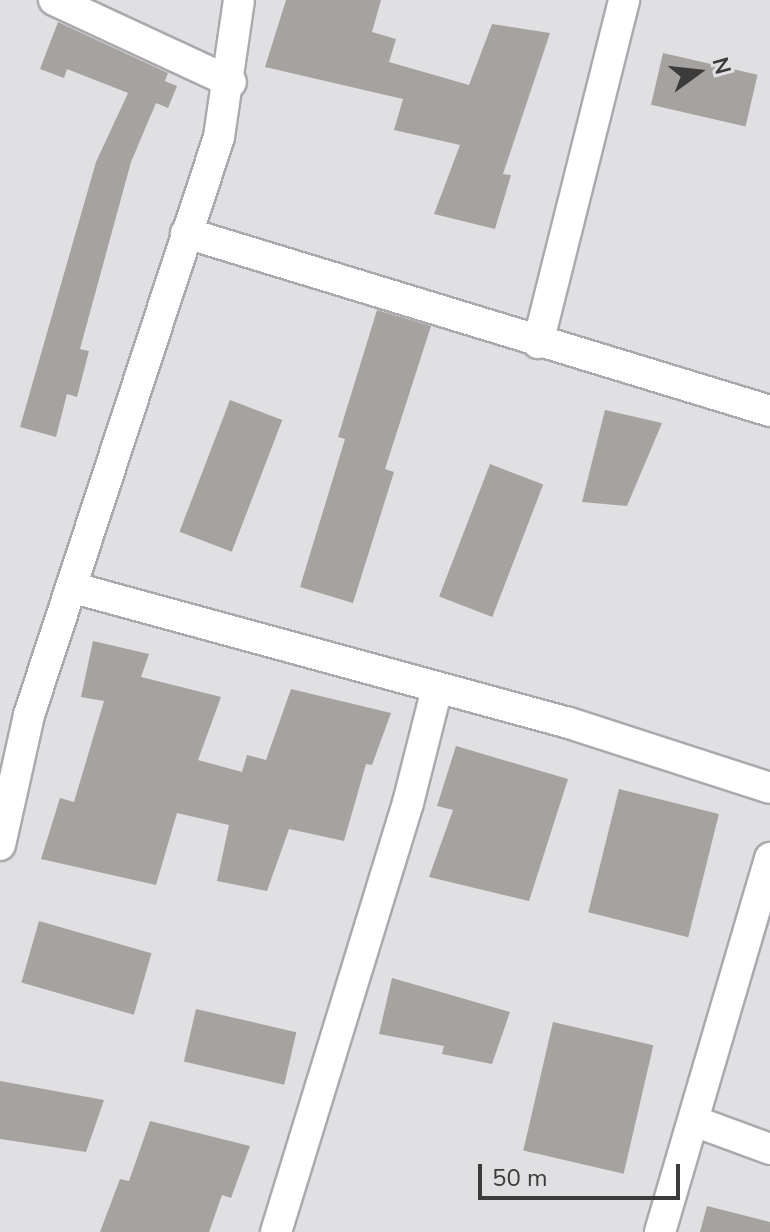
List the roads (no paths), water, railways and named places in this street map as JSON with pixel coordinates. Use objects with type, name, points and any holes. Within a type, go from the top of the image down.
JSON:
[{"type":"street","points":[[54,0],[231,82]]},
{"type":"street","points":[[0,845],[29,715],[74,588],[219,137],[231,82],[239,0]]},
{"type":"street","points":[[538,343],[624,0]]},
{"type":"street","points":[[186,233],[538,343],[770,411]]},
{"type":"street","points":[[74,588],[569,723],[770,788]]},
{"type":"street","points":[[276,1232],[408,803],[437,688]]},
{"type":"street","points":[[660,1232],[770,858]]},
{"type":"street","points":[[694,1121],[770,1149]]}]
